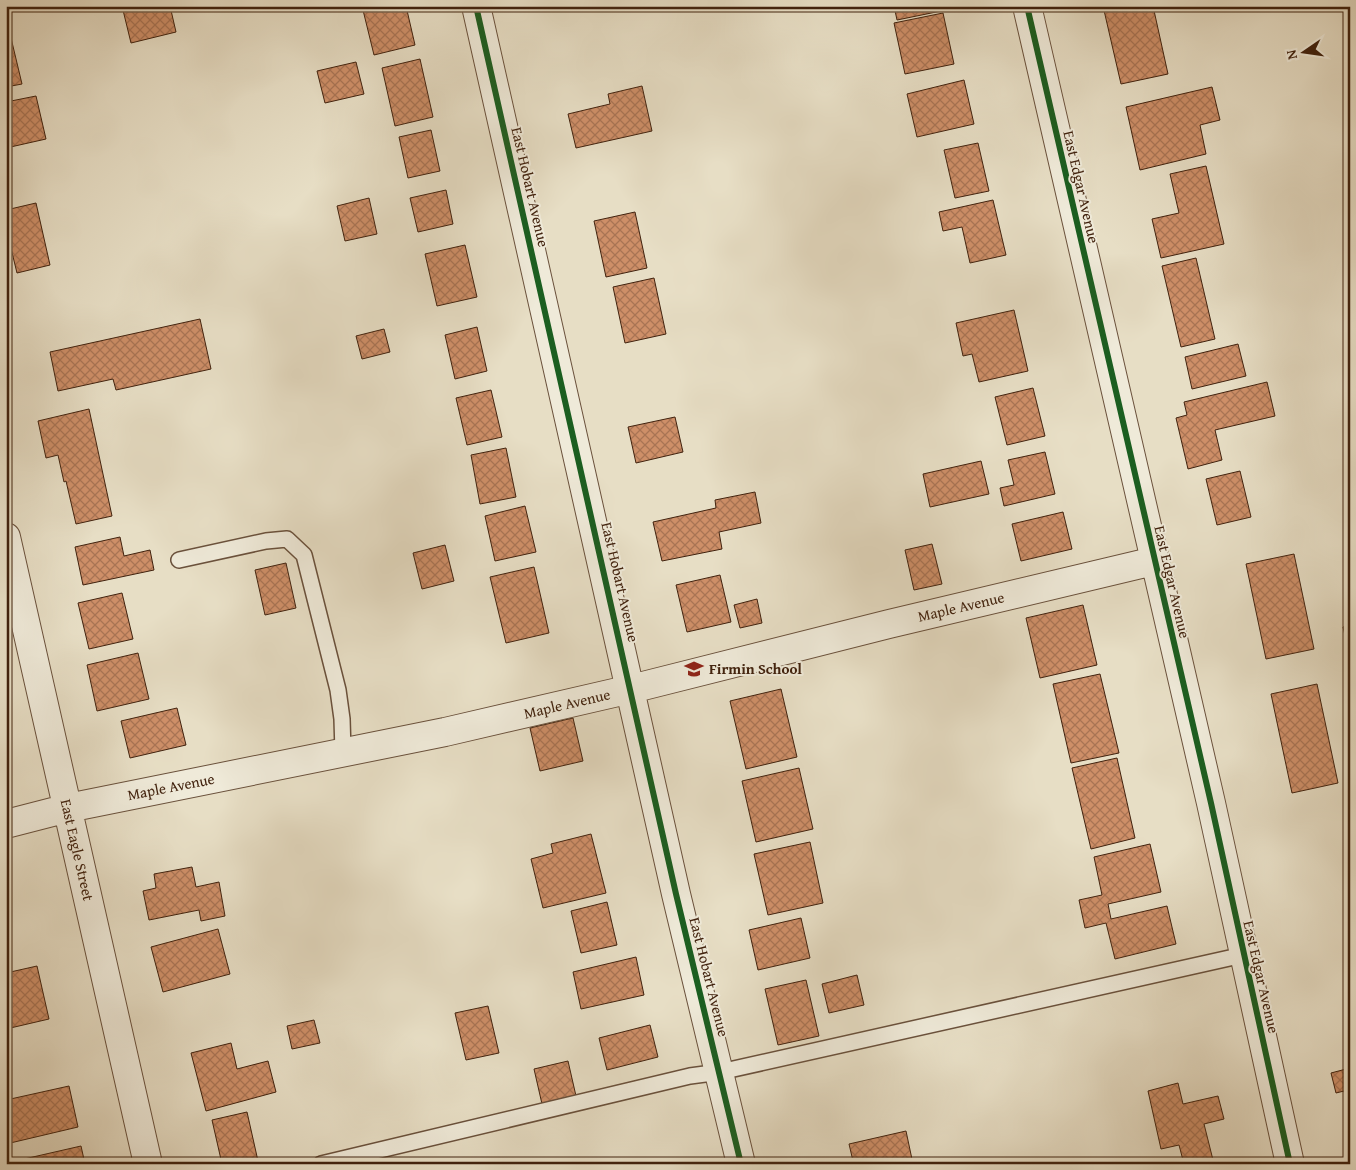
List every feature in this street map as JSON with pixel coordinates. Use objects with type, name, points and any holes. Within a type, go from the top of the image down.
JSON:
[{"type":"street","name":"East Hobart Avenue","points":[[476,6],[676,894],[741,1164]]},
{"type":"street","name":"East Edgar Avenue","points":[[1027,6],[1211,803],[1290,1164]]},
{"type":"street","name":"East Eagle Street","points":[[6,537],[148,1164]]},
{"type":"street","name":"Maple Avenue","points":[[6,824],[68,808],[445,732],[631,689],[880,626],[1154,561]]},
{"type":"lane","points":[[179,560],[266,540],[287,538],[304,555],[338,690],[342,719],[343,752]]},
{"type":"lane","points":[[321,1164],[690,1076],[720,1072],[1243,955]]},
{"type":"building","points":[[122,6],[170,6],[176,32],[131,43]]},
{"type":"building","points":[[362,6],[406,6],[415,45],[374,55]]},
{"type":"building","points":[[894,6],[945,6],[946,10],[897,20]]},
{"type":"building","points":[[1103,6],[1153,6],[1168,74],[1121,84]]},
{"type":"building","points":[[943,13],[954,64],[905,74],[894,23]]},
{"type":"building","points":[[6,17],[22,84],[6,87]]},
{"type":"building","points":[[420,59],[433,117],[395,126],[382,68]]},
{"type":"building","points":[[356,62],[364,94],[325,103],[317,71]]},
{"type":"building","points":[[964,80],[974,124],[917,137],[907,94]]},
{"type":"building","points":[[642,86],[652,131],[576,148],[568,114],[610,104],[608,94]]},
{"type":"building","points":[[1212,87],[1220,120],[1200,125],[1206,154],[1140,170],[1126,107]]},
{"type":"building","points":[[36,96],[46,139],[6,148],[6,102]]},
{"type":"building","points":[[431,130],[440,171],[408,178],[399,137]]},
{"type":"building","points":[[978,143],[989,191],[955,198],[944,150]]},
{"type":"building","points":[[1206,166],[1224,244],[1161,258],[1152,219],[1179,213],[1170,174]]},
{"type":"building","points":[[446,190],[453,224],[418,232],[410,198]]},
{"type":"building","points":[[369,198],[377,234],[345,241],[337,206]]},
{"type":"building","points":[[993,200],[1006,255],[970,263],[962,227],[943,231],[939,212]]},
{"type":"building","points":[[36,203],[50,265],[17,273],[6,228],[6,210]]},
{"type":"building","points":[[635,212],[647,268],[606,277],[594,221]]},
{"type":"building","points":[[465,245],[477,297],[437,306],[425,254]]},
{"type":"building","points":[[1196,258],[1215,339],[1181,347],[1162,266]]},
{"type":"building","points":[[654,278],[666,334],[625,343],[613,287]]},
{"type":"building","points":[[1014,310],[1028,371],[979,382],[972,354],[963,356],[956,323]]},
{"type":"building","points":[[200,319],[211,369],[116,390],[113,379],[58,391],[50,352]]},
{"type":"building","points":[[477,327],[487,371],[455,379],[445,335]]},
{"type":"building","points":[[384,329],[390,352],[362,359],[356,336]]},
{"type":"building","points":[[1238,344],[1246,376],[1192,389],[1185,357]]},
{"type":"building","points":[[1350,371],[1350,391],[1345,372]]},
{"type":"building","points":[[1267,382],[1275,416],[1215,430],[1222,460],[1188,469],[1176,418],[1187,415],[1184,402]]},
{"type":"building","points":[[1033,388],[1045,436],[1007,445],[995,397]]},
{"type":"building","points":[[491,390],[502,437],[467,445],[456,398]]},
{"type":"building","points":[[89,409],[112,516],[76,524],[58,455],[46,458],[38,421]]},
{"type":"building","points":[[675,417],[683,452],[636,463],[628,427]]},
{"type":"building","points":[[506,448],[516,497],[480,504],[471,455]]},
{"type":"building","points":[[1045,452],[1055,494],[1004,506],[1000,488],[1014,485],[1008,460]]},
{"type":"building","points":[[981,461],[989,494],[930,507],[923,474]]},
{"type":"building","points":[[1240,471],[1251,517],[1217,525],[1206,479]]},
{"type":"building","points":[[755,492],[761,523],[719,532],[722,549],[662,561],[653,522],[716,508],[715,500]]},
{"type":"building","points":[[525,506],[536,552],[495,561],[485,516]]},
{"type":"building","points":[[1063,512],[1072,549],[1021,561],[1012,524]]},
{"type":"building","points":[[120,537],[124,556],[150,550],[154,570],[83,585],[75,547]]},
{"type":"building","points":[[932,544],[942,584],[914,590],[905,550]]},
{"type":"building","points":[[445,545],[454,581],[422,589],[413,553]]},
{"type":"building","points":[[1294,554],[1314,649],[1266,659],[1246,564]]},
{"type":"building","points":[[286,563],[296,608],[265,615],[255,570]]},
{"type":"building","points":[[534,567],[549,633],[506,643],[490,577]]},
{"type":"building","points":[[720,575],[731,622],[687,632],[676,585]]},
{"type":"building","points":[[122,593],[133,639],[89,649],[78,603]]},
{"type":"building","points":[[757,599],[762,623],[740,628],[734,605]]},
{"type":"building","points":[[1083,605],[1097,665],[1040,678],[1026,618]]},
{"type":"building","points":[[1350,625],[1350,658],[1343,627]]},
{"type":"building","points":[[138,653],[149,699],[97,711],[87,665]]},
{"type":"building","points":[[1100,674],[1119,753],[1071,763],[1053,684]]},
{"type":"building","points":[[1317,684],[1338,783],[1292,793],[1271,694]]},
{"type":"building","points":[[781,689],[797,757],[746,769],[730,701]]},
{"type":"building","points":[[177,708],[186,745],[130,758],[121,721]]},
{"type":"building","points":[[573,718],[583,761],[540,771],[530,728]]},
{"type":"building","points":[[1117,758],[1135,838],[1091,849],[1072,768]]},
{"type":"building","points":[[799,768],[813,829],[756,842],[742,781]]},
{"type":"building","points":[[591,834],[606,893],[543,908],[531,859],[553,853],[551,844]]},
{"type":"building","points":[[810,842],[823,903],[768,915],[754,854]]},
{"type":"building","points":[[1150,844],[1161,892],[1108,904],[1111,919],[1167,906],[1176,944],[1115,959],[1106,923],[1085,928],[1079,900],[1102,895],[1094,857]]},
{"type":"building","points":[[192,867],[196,887],[219,882],[225,916],[201,921],[199,910],[149,920],[143,891],[156,888],[154,874]]},
{"type":"building","points":[[607,902],[617,945],[581,953],[571,911]]},
{"type":"building","points":[[801,918],[810,958],[758,970],[749,930]]},
{"type":"building","points":[[218,929],[230,974],[163,992],[151,947]]},
{"type":"building","points":[[636,957],[644,995],[581,1009],[573,972]]},
{"type":"building","points":[[37,966],[49,1019],[6,1029],[6,973]]},
{"type":"building","points":[[857,975],[864,1005],[829,1013],[822,984]]},
{"type":"building","points":[[806,980],[819,1036],[778,1045],[765,989]]},
{"type":"building","points":[[488,1006],[499,1053],[466,1060],[455,1013]]},
{"type":"building","points":[[314,1020],[320,1043],[292,1049],[287,1026]]},
{"type":"building","points":[[650,1025],[658,1057],[607,1070],[599,1038]]},
{"type":"building","points":[[231,1043],[237,1069],[268,1061],[276,1092],[206,1111],[191,1053]]},
{"type":"building","points":[[568,1061],[576,1096],[542,1104],[534,1069]]},
{"type":"building","points":[[1350,1068],[1350,1117],[1344,1091],[1336,1093],[1331,1073]]},
{"type":"building","points":[[1178,1083],[1183,1104],[1218,1096],[1224,1119],[1204,1124],[1214,1164],[1184,1164],[1179,1145],[1161,1149],[1148,1091]]},
{"type":"building","points":[[69,1086],[78,1127],[6,1144],[6,1100]]},
{"type":"building","points":[[247,1112],[258,1161],[248,1164],[222,1164],[212,1120]]},
{"type":"building","points":[[906,1131],[913,1164],[840,1164],[853,1161],[849,1144]]},
{"type":"building","points":[[81,1146],[85,1164],[11,1164],[11,1162]]},
{"type":"cycle path","points":[[476,6],[676,894],[741,1164]]},
{"type":"cycle path","points":[[1027,6],[1211,803],[1290,1164]]},
{"type":"place","name":"Firmin School","points":[[694,669]]}]
